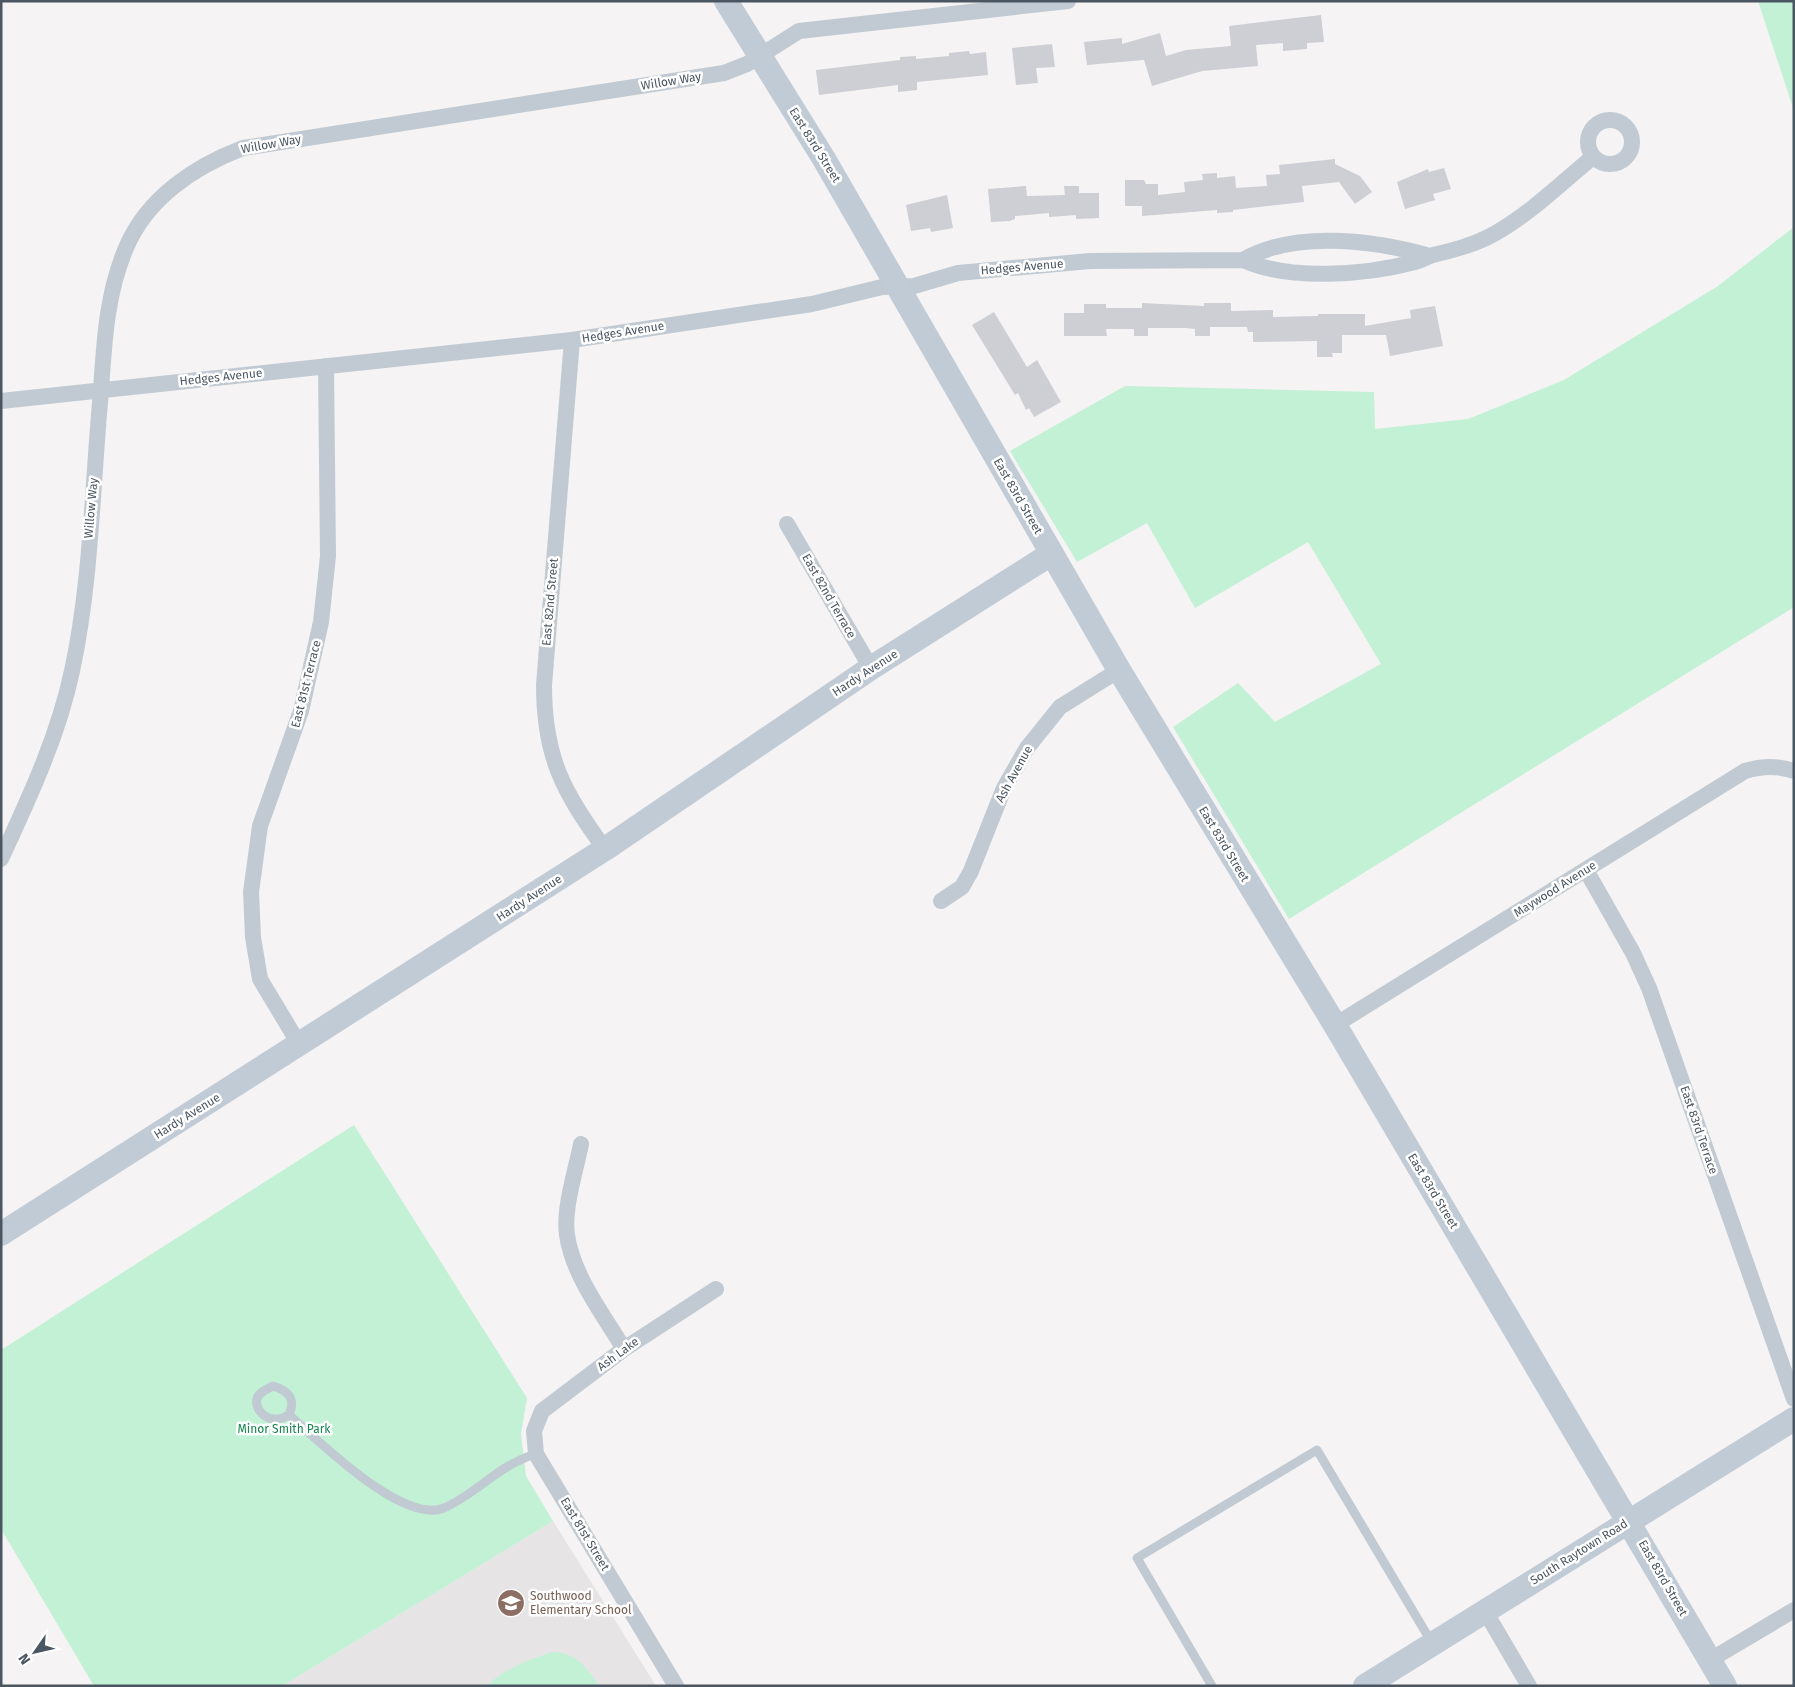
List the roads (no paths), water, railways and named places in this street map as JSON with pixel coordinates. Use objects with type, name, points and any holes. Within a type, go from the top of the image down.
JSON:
[{"type":"street","name":"East 83rd Street","points":[[726,1],[824,159],[1119,670],[1334,1025],[1725,1686]]},
{"type":"street","name":"Willow Way","points":[[1,859],[45,764],[72,672],[84,600],[109,298],[127,247],[144,218],[167,192],[188,175],[218,158],[244,148],[724,73],[747,64],[799,31],[1068,1]]},
{"type":"street","points":[[1243,260],[1256,266],[1282,271],[1325,272],[1394,266],[1465,247],[1494,234],[1529,210],[1593,157]]},
{"type":"street","points":[[1243,260],[1258,252],[1280,245],[1317,242],[1361,242],[1430,256]]},
{"type":"street","name":"Hedges Avenue","points":[[1,401],[572,340],[812,304],[882,287],[914,286],[958,272],[1090,261],[1243,260]]},
{"type":"street","name":"East 82nd Street","points":[[572,340],[544,685],[544,714],[550,750],[562,784],[576,809],[604,849]]},
{"type":"street","name":"East 81st Terrace","points":[[299,1044],[260,979],[253,937],[251,892],[260,826],[301,710],[321,622],[328,556],[326,366]]},
{"type":"street","name":"East 82nd Terrace","points":[[787,524],[871,668]]},
{"type":"street","name":"Hardy Avenue","points":[[1,1234],[604,849],[871,668],[1051,554]]},
{"type":"street","name":"Ash Avenue","points":[[941,901],[962,887],[971,871],[1004,788],[1027,748],[1060,707],[1119,670]]},
{"type":"street","name":"Maywood Avenue","points":[[1334,1025],[1745,771],[1762,766],[1787,769]]},
{"type":"street","name":"East 83rd Terrace","points":[[1586,870],[1634,953],[1649,988],[1794,1399]]},
{"type":"street","points":[[581,1144],[572,1187],[566,1234],[574,1260],[586,1286],[624,1349]]},
{"type":"street","name":"Ash Lake","points":[[534,1431],[542,1411],[624,1349],[716,1289]]},
{"type":"street","name":"South Raytown Road","points":[[1365,1686],[1794,1418]]},
{"type":"street","name":"East 81st Street","points":[[534,1431],[536,1454],[676,1686]]},
{"type":"street","points":[[1710,1660],[1794,1610]]},
{"type":"street","points":[[1484,1611],[1529,1686]]},
{"type":"lane","points":[[288,1415],[379,1490],[420,1510],[443,1508],[516,1460],[536,1454]]},
{"type":"lane","points":[[1212,1686],[1137,1558],[1317,1450],[1432,1644]]},
{"type":"place","name":"Southwood Elementary School","points":[[511,1603]]},
{"type":"park label","name":"Minor Smith Park","points":[[284,1429]]}]
